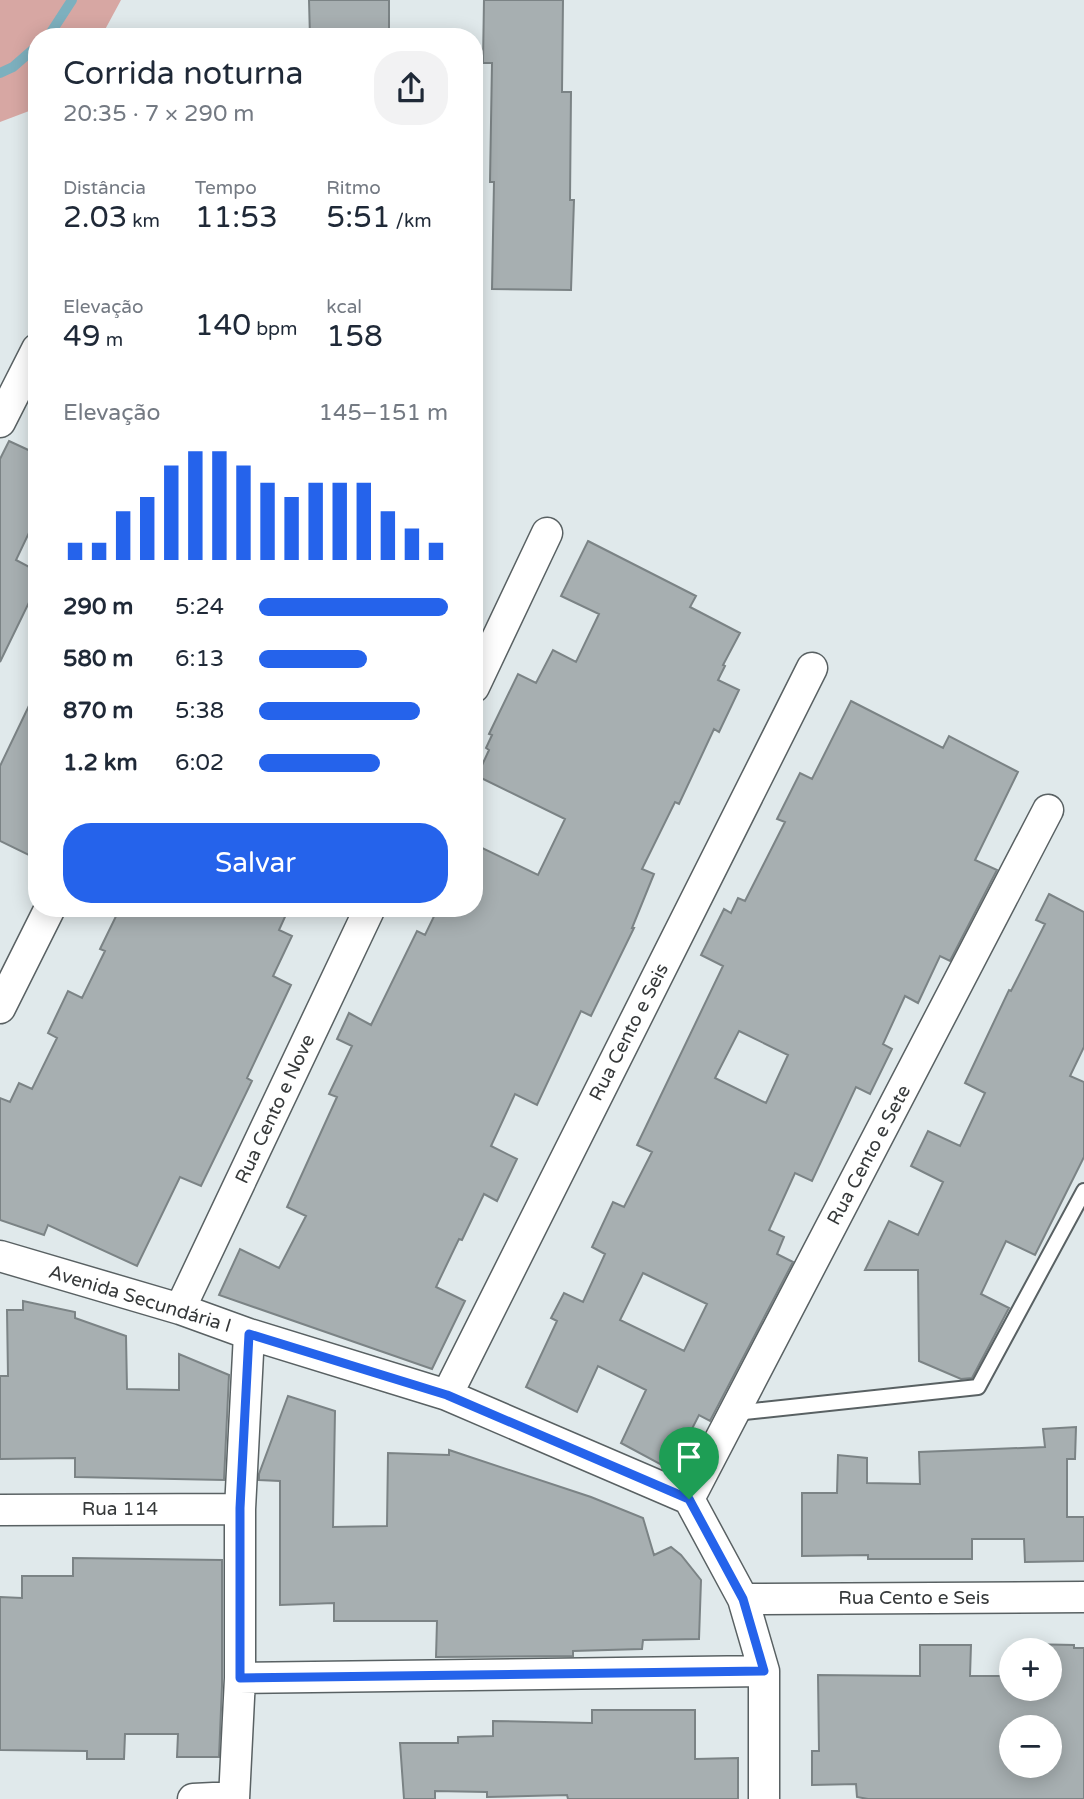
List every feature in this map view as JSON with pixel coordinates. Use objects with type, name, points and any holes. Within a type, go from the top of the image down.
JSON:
[{"type":"street","points":[[0,422],[28,367]]},
{"type":"street","points":[[483,669],[547,534]]},
{"type":"street","name":"Rua Cento e Seis","points":[[447,1395],[812,668]]},
{"type":"street","name":"Rua Cento e Sete","points":[[689,1499],[1048,810]]},
{"type":"street","points":[[0,1008],[46,917]]},
{"type":"street","name":"Rua Cento e Nove","points":[[180,1309],[366,917]]},
{"type":"street","name":"Avenida Secundária I","points":[[0,1256],[180,1309],[249,1334],[447,1395],[689,1499]]},
{"type":"street","points":[[193,1799],[234,1798],[240,1678],[240,1508],[249,1334]]},
{"type":"street","points":[[689,1499],[743,1599],[764,1671],[764,1799]]},
{"type":"street","name":"Rua 114","points":[[0,1510],[240,1508]]},
{"type":"street","name":"Rua Cento e Seis","points":[[743,1599],[1084,1597]]},
{"type":"street","points":[[240,1678],[764,1671]]},
{"type":"lane","points":[[734,1413],[978,1387],[1084,1191]]},
{"type":"shaded area","points":[[0,0],[121,0],[106,28],[28,28],[28,111],[0,122]]},
{"type":"building","points":[[309,0],[389,0],[389,28],[310,28]]},
{"type":"building","points":[[484,0],[563,0],[562,92],[571,92],[570,200],[574,200],[571,290],[492,289],[492,63],[483,63]]},
{"type":"building","points":[[9,441],[28,450],[28,535],[16,560],[28,566],[28,604],[0,662],[0,459]]},
{"type":"building","points":[[588,541],[696,596],[690,607],[740,633],[718,680],[739,690],[719,732],[714,729],[679,804],[675,802],[642,869],[654,874],[634,928],[591,1016],[581,1011],[537,1105],[515,1094],[491,1146],[517,1159],[497,1201],[484,1194],[436,1287],[465,1301],[432,1369],[219,1295],[240,1249],[279,1268],[306,1216],[287,1207],[337,1097],[329,1094],[352,1046],[337,1039],[349,1013],[371,1025],[417,931],[425,935],[434,917],[483,917],[483,848],[538,875],[565,819],[483,779],[483,763],[489,750],[486,748],[492,735],[489,734],[518,674],[536,683],[553,650],[576,662],[599,614],[561,596]]},
{"type":"building","points":[[851,701],[943,748],[949,736],[1018,772],[975,860],[997,870],[950,961],[940,956],[918,1003],[905,996],[883,1044],[892,1049],[870,1094],[856,1087],[812,1181],[795,1173],[769,1230],[784,1237],[777,1254],[793,1262],[710,1421],[699,1415],[671,1470],[621,1443],[646,1390],[598,1366],[577,1412],[526,1387],[557,1321],[551,1318],[564,1293],[583,1302],[605,1254],[592,1247],[613,1202],[624,1207],[652,1152],[637,1145],[723,966],[701,955],[724,909],[731,913],[738,898],[745,901],[785,822],[777,819],[800,773],[812,779]],"holes":[[[739,1031],[788,1055],[766,1103],[715,1078]],[[643,1273],[707,1304],[684,1351],[620,1320]]]},
{"type":"building","points":[[28,708],[28,855],[0,841],[0,766]]},
{"type":"building","points":[[1049,894],[1084,912],[1084,1047],[1070,1076],[1084,1082],[1084,1157],[1035,1255],[1006,1241],[981,1294],[1009,1308],[972,1378],[961,1379],[919,1361],[918,1270],[865,1270],[889,1221],[918,1235],[943,1182],[911,1166],[928,1131],[960,1146],[985,1093],[965,1083],[1009,990],[1011,991],[1045,924],[1036,920]]},
{"type":"building","points":[[116,917],[285,917],[279,930],[292,936],[273,976],[291,985],[247,1078],[252,1081],[201,1186],[180,1177],[137,1266],[48,1225],[44,1235],[0,1220],[0,1098],[10,1102],[19,1083],[32,1089],[57,1038],[48,1033],[68,991],[82,998],[105,951],[100,949]]},
{"type":"building","points":[[23,1301],[75,1312],[75,1318],[126,1336],[127,1389],[179,1390],[179,1354],[229,1375],[224,1480],[75,1477],[75,1458],[0,1459],[0,1376],[8,1376],[7,1310],[23,1310]]},
{"type":"building","points":[[288,1396],[335,1411],[333,1527],[387,1526],[388,1453],[449,1455],[449,1450],[591,1497],[643,1518],[654,1555],[671,1547],[701,1580],[699,1639],[643,1640],[642,1649],[573,1651],[573,1656],[436,1657],[437,1621],[334,1621],[334,1603],[280,1605],[280,1481],[259,1480],[259,1474]]},
{"type":"building","points":[[1076,1427],[1075,1459],[1067,1459],[1067,1517],[1084,1517],[1084,1561],[1025,1562],[1024,1539],[972,1539],[972,1559],[868,1559],[868,1555],[802,1556],[802,1493],[837,1493],[838,1455],[867,1458],[867,1483],[920,1484],[919,1452],[1045,1447],[1043,1429]]},
{"type":"building","points":[[73,1558],[222,1560],[219,1757],[177,1757],[178,1734],[125,1734],[124,1759],[87,1759],[87,1751],[0,1750],[0,1597],[22,1598],[22,1576],[73,1576]]},
{"type":"building","points":[[920,1645],[971,1645],[970,1676],[999,1676],[999,1701],[1062,1701],[1062,1645],[1084,1648],[1084,1799],[868,1799],[857,1797],[856,1784],[812,1785],[812,1751],[819,1751],[818,1675],[920,1676]]},
{"type":"building","points":[[592,1710],[695,1710],[695,1759],[738,1758],[738,1799],[568,1799],[567,1795],[487,1797],[487,1792],[435,1791],[435,1799],[404,1799],[400,1743],[458,1743],[458,1737],[493,1736],[493,1721],[592,1723]]},
{"type":"waterway","points":[[54,28],[72,0]]},
{"type":"waterway","points":[[0,73],[13,67],[28,54]]},
{"type":"route","points":[[249,1334],[447,1395],[689,1499],[743,1599],[764,1671],[240,1678],[240,1508],[249,1334]]}]
